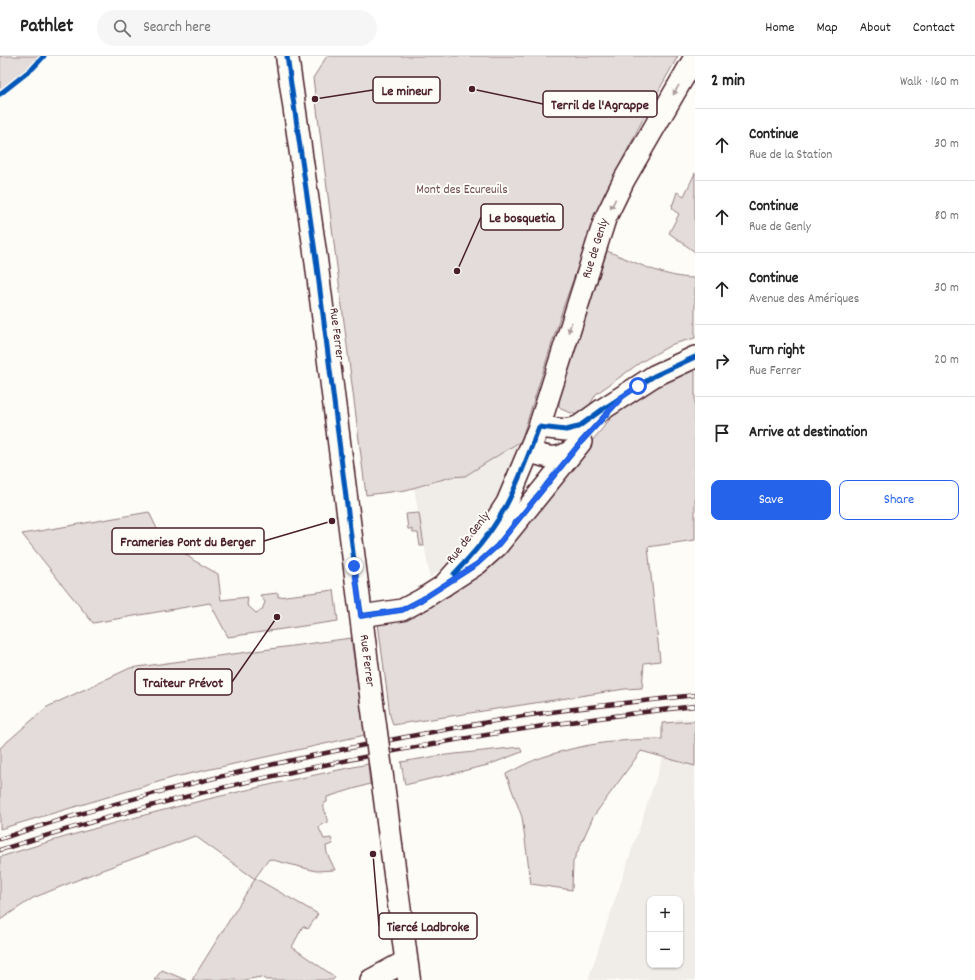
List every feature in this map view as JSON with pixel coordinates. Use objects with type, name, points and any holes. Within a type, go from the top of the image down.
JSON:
[{"type":"main road","name":"Rue Ferrer","points":[[287,56],[316,259],[372,704],[408,971]]},
{"type":"street","name":"Rue de Genly","points":[[444,586],[479,546],[502,513],[538,427],[605,219],[624,180],[695,57]]},
{"type":"street","points":[[538,427],[566,430],[578,428],[602,408],[654,376],[695,357]]},
{"type":"street","points":[[529,451],[553,458],[566,455],[581,442],[622,397]]},
{"type":"street","name":"Rue de Genly","points":[[444,586],[477,564],[497,546],[581,442]]},
{"type":"street","points":[[361,616],[402,610],[444,586]]},
{"type":"street","points":[[371,980],[408,971]]},
{"type":"shaded area","points":[[521,441],[500,500],[460,554],[430,578],[414,488],[436,483],[511,448]]},
{"type":"shaded area","points":[[676,719],[695,719],[695,980],[588,980]]},
{"type":"green space","points":[[0,56],[44,56],[33,68],[0,94]]},
{"type":"green space","name":"Mont des Ecureuils","points":[[327,56],[678,56],[644,117],[601,203],[564,305],[521,441],[465,476],[451,477],[406,490],[366,495],[313,78]]},
{"type":"green space","points":[[695,173],[695,252],[669,233],[679,214],[673,210],[672,204],[677,192],[684,196]]},
{"type":"green space","points":[[607,251],[661,272],[695,278],[695,338],[673,344],[641,362],[596,394],[588,408],[577,415],[563,410],[559,406],[559,400]]},
{"type":"green space","points":[[695,363],[695,540],[648,547],[660,661],[644,663],[642,688],[625,689],[393,725],[390,715],[378,623],[407,617],[587,447],[621,406]]},
{"type":"green space","points":[[149,512],[159,533],[193,560],[218,574],[221,600],[248,597],[247,605],[256,613],[262,610],[265,602],[260,595],[278,593],[278,597],[334,590],[338,621],[228,637],[210,603],[93,623],[22,534]]},
{"type":"green space","points":[[419,513],[424,546],[420,546],[418,533],[413,533],[412,529],[408,529],[406,514]]},
{"type":"green space","points":[[351,638],[365,735],[175,777],[0,829],[0,748],[47,707],[130,668]]},
{"type":"green space","points":[[695,721],[695,766],[641,751],[593,817],[573,862],[572,890],[531,884],[522,817],[506,774],[538,759],[558,752],[617,741],[662,739],[662,723]]},
{"type":"green space","points":[[520,747],[522,752],[488,765],[405,785],[401,762],[437,756]]},
{"type":"green space","points":[[368,764],[370,784],[327,797],[327,802],[323,804],[328,823],[322,824],[319,828],[324,839],[331,838],[333,844],[326,846],[327,853],[335,870],[316,871],[269,859],[255,878],[318,914],[308,929],[303,926],[292,947],[335,977],[333,980],[266,980],[261,977],[244,980],[192,980],[255,879],[195,836],[97,872],[33,898],[0,920],[0,857],[183,805]]},
{"type":"green space","points":[[162,970],[186,980],[154,980]]},
{"type":"railway","points":[[0,839],[185,785],[311,756],[437,731],[524,716],[695,695]]},
{"type":"railway","points":[[0,850],[171,800],[257,779],[431,744],[607,717],[695,706]]},
{"type":"cycle path","points":[[0,94],[33,68],[44,56]]},
{"type":"cycle path","points":[[287,56],[316,259],[361,616],[402,610],[421,600],[477,564],[497,546],[581,442],[622,397]]},
{"type":"cycle path","points":[[454,574],[474,552],[498,520],[518,480],[539,427],[566,430],[578,427],[654,376],[695,357]]},
{"type":"place","name":"Terril de l'Agrappe","points":[[472,89]]},
{"type":"place","name":"Le mineur","points":[[315,99]]},
{"type":"place","name":"Le bosquetia","points":[[457,271]]},
{"type":"place","name":"Frameries Pont du Berger","points":[[332,521]]},
{"type":"place","name":"Traiteur Prévot","points":[[277,617]]},
{"type":"place","name":"Tiercé Ladbroke","points":[[373,854]]},
{"type":"route","points":[[354,566],[361,616],[402,610],[444,586],[477,564],[497,546],[581,442],[622,397],[638,386]]}]
